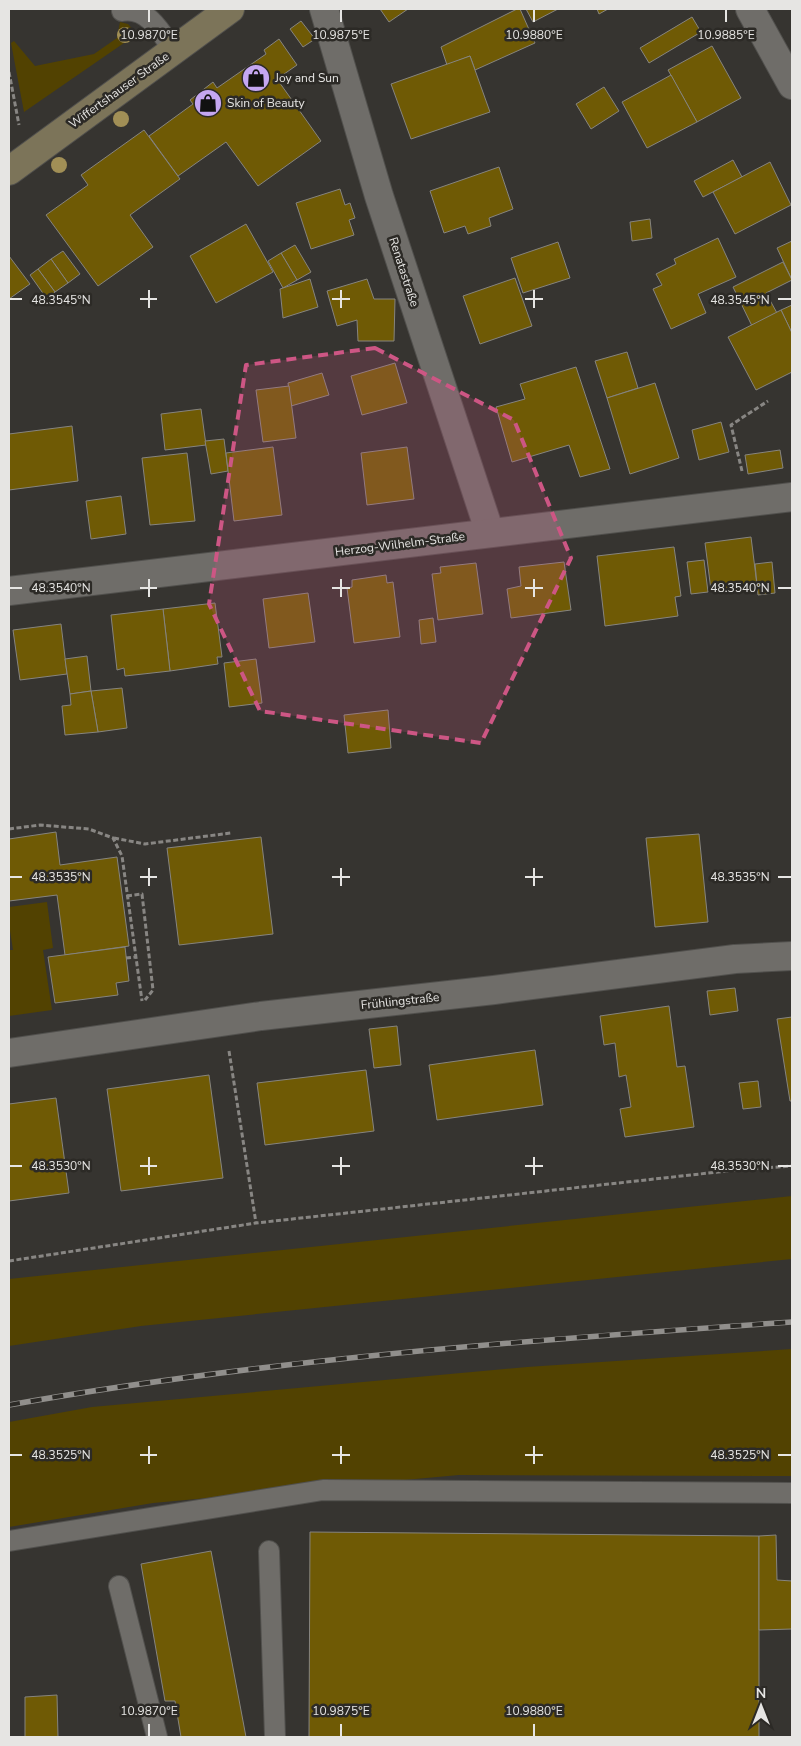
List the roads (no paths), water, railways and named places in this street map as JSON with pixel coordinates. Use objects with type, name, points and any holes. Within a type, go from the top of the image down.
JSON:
[{"type":"street","name":"Wiffertshauser Straße","points":[[16,166],[230,9]]},
{"type":"street","name":"Renatastraße","points":[[324,9],[379,196],[490,533]]},
{"type":"street","points":[[750,9],[792,85]]},
{"type":"street","name":"Herzog-Wilhelm-Straße","points":[[9,591],[792,497]]},
{"type":"street","name":"Frühlingstraße","points":[[9,1053],[225,1021],[494,990],[735,959],[792,956]]},
{"type":"lane","points":[[122,11],[130,10],[142,14],[156,25],[173,50]]},
{"type":"lane","points":[[9,1541],[324,1490],[792,1493]]},
{"type":"lane","points":[[269,1551],[275,1737]]},
{"type":"lane","points":[[119,1586],[157,1737]]},
{"type":"railway","points":[[9,1405],[106,1389],[301,1363],[497,1344],[792,1322]]},
{"type":"place","name":"Joy and Sun","points":[[256,78]]},
{"type":"place","name":"Skin of Beauty","points":[[208,103]]}]
